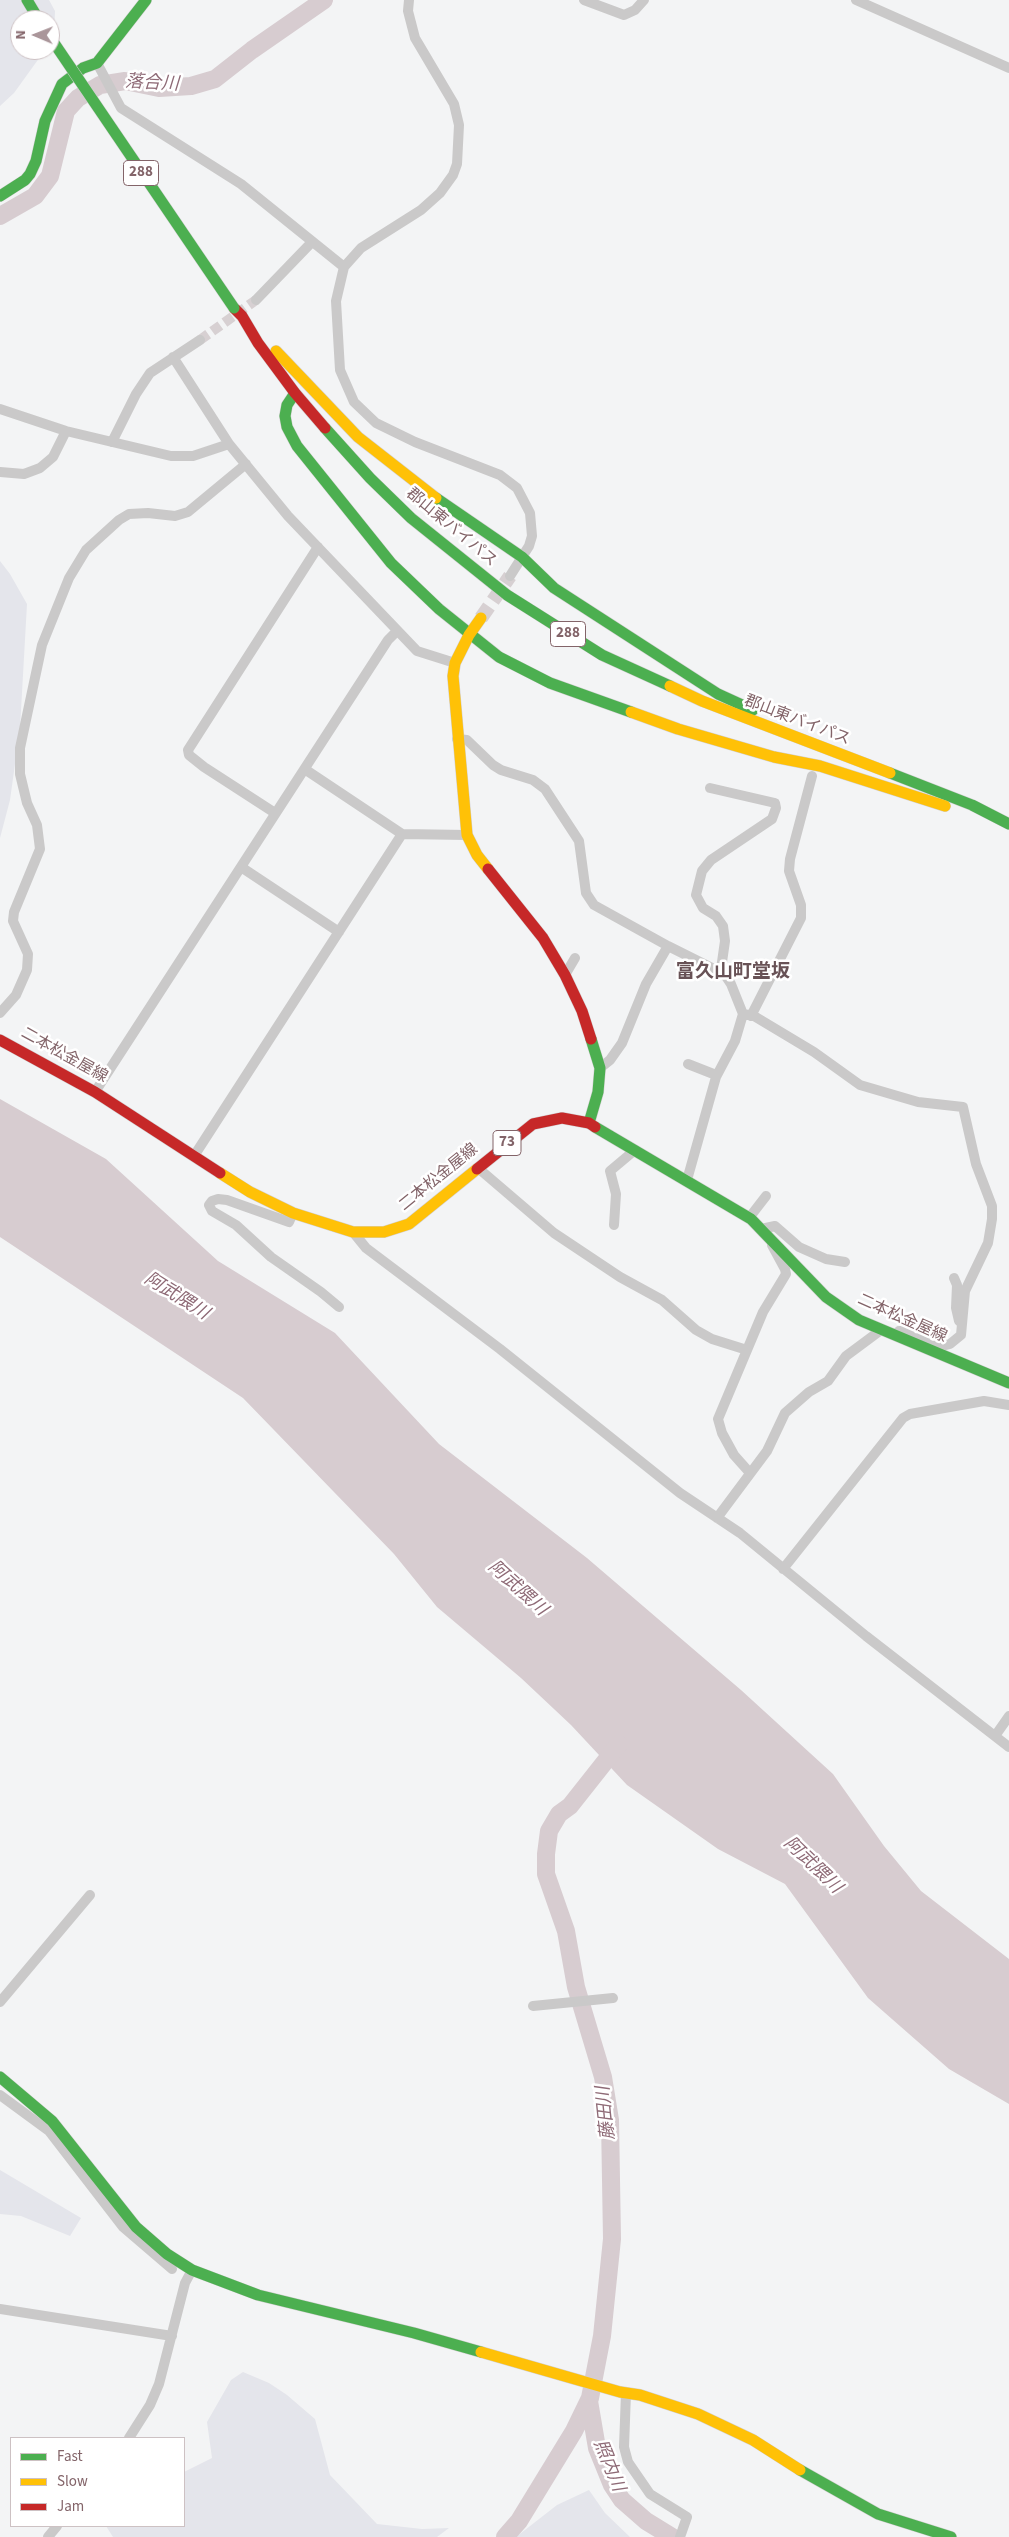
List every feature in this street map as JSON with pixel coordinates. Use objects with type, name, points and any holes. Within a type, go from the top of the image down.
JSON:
[{"type":"main road","points":[[0,196],[25,180],[30,174],[36,161],[45,122],[62,84],[83,68],[97,63],[146,0]]},
{"type":"main road","name":"郡山東バイパス","points":[[60,52],[234,308],[242,316],[258,343],[295,394],[370,478],[411,518],[507,595],[602,655],[726,711],[972,805],[1005,822]]},
{"type":"main road","points":[[242,316],[358,437],[454,512],[522,557],[554,588],[718,694],[774,720],[916,774],[972,805]]},
{"type":"main road","points":[[295,394],[287,405],[285,416],[287,427],[296,446],[391,562],[439,610],[499,657],[550,683],[678,729],[774,757],[820,766],[941,805],[1005,822]]},
{"type":"main road","points":[[481,618],[469,635],[455,664],[452,691],[468,835],[476,854],[543,938],[565,975],[582,1011],[600,1068],[598,1092],[589,1123]]},
{"type":"main road","name":"二本松金屋線","points":[[0,1040],[95,1092],[250,1192],[294,1213],[354,1232],[384,1232],[409,1224],[533,1124],[562,1118],[589,1123],[749,1218],[826,1297],[859,1320],[1009,1383]]},
{"type":"main road","points":[[0,2077],[52,2121],[136,2227],[167,2254],[192,2270],[258,2295],[414,2333],[698,2414],[753,2440],[809,2476],[878,2514],[950,2537]]},
{"type":"street","points":[[409,0],[408,11],[415,38],[454,104],[460,125],[457,164],[453,176],[440,193],[421,210],[361,248],[344,267],[336,301],[340,370],[354,402],[365,415],[389,430],[480,466],[511,481],[525,501],[532,525],[529,546],[510,576]]},
{"type":"street","points":[[584,0],[624,15],[636,10],[644,0]]},
{"type":"street","points":[[856,0],[1009,68]]},
{"type":"street","points":[[97,63],[102,76],[121,108],[241,184],[311,243],[344,267]]},
{"type":"street","points":[[256,300],[311,243]]},
{"type":"street","points":[[112,442],[136,394],[150,373],[173,356],[200,340]]},
{"type":"street","points":[[173,356],[229,444],[288,516],[397,631],[422,654],[455,664]]},
{"type":"street","points":[[0,409],[66,432],[146,451],[184,456],[210,452],[229,444]]},
{"type":"street","points":[[0,472],[24,474],[40,468],[53,457],[66,432]]},
{"type":"street","points":[[0,1013],[16,994],[26,970],[28,954],[13,921],[14,912],[40,849],[37,825],[27,803],[20,774],[20,748],[42,645],[69,578],[86,550],[119,520],[129,514],[148,512],[175,516],[188,512],[246,464]]},
{"type":"street","points":[[275,813],[204,767],[189,755],[188,750],[318,548]]},
{"type":"street","points":[[95,1092],[275,813],[306,770],[388,640],[397,631]]},
{"type":"street","points":[[457,739],[466,740],[493,766],[533,780],[545,789],[579,842],[586,893],[590,901],[668,946],[714,969],[721,969]]},
{"type":"street","points":[[306,770],[402,834],[468,835]]},
{"type":"street","points":[[687,1180],[716,1075],[800,918],[801,905],[791,880],[790,859],[812,776]]},
{"type":"street","points":[[710,788],[770,801],[775,803],[776,808],[772,819],[711,860],[702,871],[696,895],[703,908],[716,916],[723,926],[725,941],[721,969],[747,1015],[814,1052],[860,1085],[918,1102],[963,1107],[976,1164],[992,1206],[992,1218],[988,1243],[965,1291],[961,1335],[950,1344],[943,1344],[909,1331],[899,1331],[895,1335]]},
{"type":"street","points":[[194,1156],[402,834]]},
{"type":"street","points":[[240,867],[339,932]]},
{"type":"street","points":[[600,1068],[610,1060],[622,1043],[646,984],[668,946]]},
{"type":"street","points":[[565,975],[575,958]]},
{"type":"street","points":[[688,1064],[716,1075]]},
{"type":"street","points":[[614,1225],[615,1190],[610,1171],[635,1150]]},
{"type":"street","points":[[478,1168],[554,1233],[620,1277],[662,1300],[696,1330],[712,1339],[747,1350]]},
{"type":"street","points":[[749,1218],[766,1196]]},
{"type":"street","points":[[294,1213],[289,1222],[227,1200],[218,1199],[210,1205],[212,1210],[236,1225],[271,1257],[322,1292],[339,1307]]},
{"type":"street","points":[[761,1229],[775,1226],[799,1246],[826,1259],[845,1262]]},
{"type":"street","points":[[354,1232],[366,1248],[500,1349],[680,1493],[740,1533],[1009,1747]]},
{"type":"street","points":[[750,1473],[734,1455],[722,1433],[718,1419],[763,1312],[786,1274],[786,1269],[773,1250],[771,1239]]},
{"type":"street","points":[[954,1278],[957,1285],[956,1308],[962,1325]]},
{"type":"street","points":[[717,1518],[767,1451],[785,1413],[809,1392],[828,1380],[846,1356],[881,1330]]},
{"type":"street","points":[[783,1569],[902,1418],[910,1414],[984,1401],[1009,1405]]},
{"type":"street","points":[[994,1736],[1009,1716]]},
{"type":"street","points":[[0,2002],[90,1895]]},
{"type":"street","points":[[536,2006],[610,1998]]},
{"type":"street","points":[[0,2096],[49,2131],[123,2227],[172,2269]]},
{"type":"street","points":[[130,2437],[150,2405],[159,2384],[185,2283],[192,2270]]},
{"type":"street","points":[[0,2309],[172,2336]]},
{"type":"street","points":[[623,2392],[624,2447],[628,2462],[650,2494],[687,2517],[680,2537]]},
{"type":"street","points":[[48,2537],[56,2527]]},
{"type":"shaded area","points":[[0,0],[49,0],[54,10],[10,10],[10,60],[38,60],[14,93],[0,106]]},
{"type":"shaded area","points":[[0,561],[10,574],[27,604],[20,728],[10,800],[0,838]]},
{"type":"shaded area","points":[[0,2170],[81,2218],[70,2236],[21,2216],[0,2214]]},
{"type":"shaded area","points":[[243,2372],[269,2383],[287,2395],[315,2419],[330,2475],[377,2524],[422,2529],[449,2528],[437,2537],[113,2537],[107,2527],[185,2527],[185,2472],[212,2458],[207,2422],[231,2380]]},
{"type":"shaded area","points":[[589,2490],[605,2513],[630,2537],[516,2537],[557,2505]]},
{"type":"water","name":"阿武隈川","points":[[0,1099],[106,1159],[218,1261],[335,1333],[439,1444],[587,1558],[741,1690],[833,1774],[884,1846],[921,1891],[1009,1959],[1009,2104],[949,2069],[868,1998],[785,1884],[718,1849],[627,1785],[571,1725],[521,1678],[437,1607],[394,1554],[243,1398],[0,1237]]},
{"type":"waterway","name":"落合川","points":[[0,216],[35,196],[50,176],[66,111],[78,98],[100,85],[125,81],[159,88],[191,86],[215,79],[252,50],[324,0]]},
{"type":"waterway","name":"藤田川","points":[[505,2537],[519,2521],[574,2431],[590,2398],[602,2336],[612,2239],[610,2120],[603,2077],[576,1987],[566,1931],[546,1874],[546,1854],[549,1831],[559,1814],[570,1806],[619,1744]]},
{"type":"waterway","name":"照内川","points":[[589,2401],[597,2448],[612,2485],[622,2500],[646,2521],[672,2537]]},
{"type":"tunnel","points":[[200,340],[256,300]]},
{"type":"tunnel","points":[[481,618],[510,576]]},
{"type":"traffic: fast","points":[[27,0],[33,10]]},
{"type":"traffic: fast","points":[[0,196],[25,180],[30,174],[36,161],[45,121],[62,84],[83,68],[97,63],[146,0]]},
{"type":"traffic: fast","points":[[60,52],[234,308]]},
{"type":"traffic: fast","points":[[295,393],[287,405],[285,416],[287,427],[297,446],[391,563],[439,609],[499,657],[550,683],[631,712]]},
{"type":"traffic: fast","points":[[325,428],[370,478],[411,518],[507,595],[602,655],[670,686]]},
{"type":"traffic: fast","points":[[436,498],[522,557],[554,588],[718,694],[753,710]]},
{"type":"traffic: fast","points":[[890,773],[972,805],[1009,824]]},
{"type":"traffic: fast","points":[[589,1123],[598,1092],[600,1068],[591,1039]]},
{"type":"traffic: fast","points":[[595,1127],[751,1219],[826,1297],[859,1320],[1009,1383]]},
{"type":"traffic: fast","points":[[0,2077],[52,2121],[136,2227],[167,2254],[192,2270],[258,2295],[414,2333],[481,2352]]},
{"type":"traffic: fast","points":[[800,2470],[878,2514],[951,2537]]},
{"type":"traffic: slow","points":[[276,351],[358,437],[436,498]]},
{"type":"traffic: slow","points":[[481,618],[469,635],[455,663],[453,676],[467,835],[477,855],[488,869]]},
{"type":"traffic: slow","points":[[670,686],[702,701],[890,773]]},
{"type":"traffic: slow","points":[[631,712],[678,729],[774,757],[820,766],[945,806]]},
{"type":"traffic: slow","points":[[220,1173],[250,1192],[293,1213],[353,1232],[384,1232],[409,1224],[477,1169]]},
{"type":"traffic: slow","points":[[481,2352],[620,2392],[640,2395],[698,2414],[753,2440],[800,2470]]},
{"type":"traffic: jam","points":[[234,308],[242,316],[258,343],[295,393],[325,428]]},
{"type":"traffic: jam","points":[[488,869],[543,938],[565,975],[582,1011],[591,1039]]},
{"type":"traffic: jam","points":[[0,1040],[95,1092],[220,1173]]},
{"type":"traffic: jam","points":[[477,1169],[533,1124],[562,1118],[589,1123],[595,1127]]},
{"type":"district","name":"富久山町堂坂","points":[[733,973]]}]
